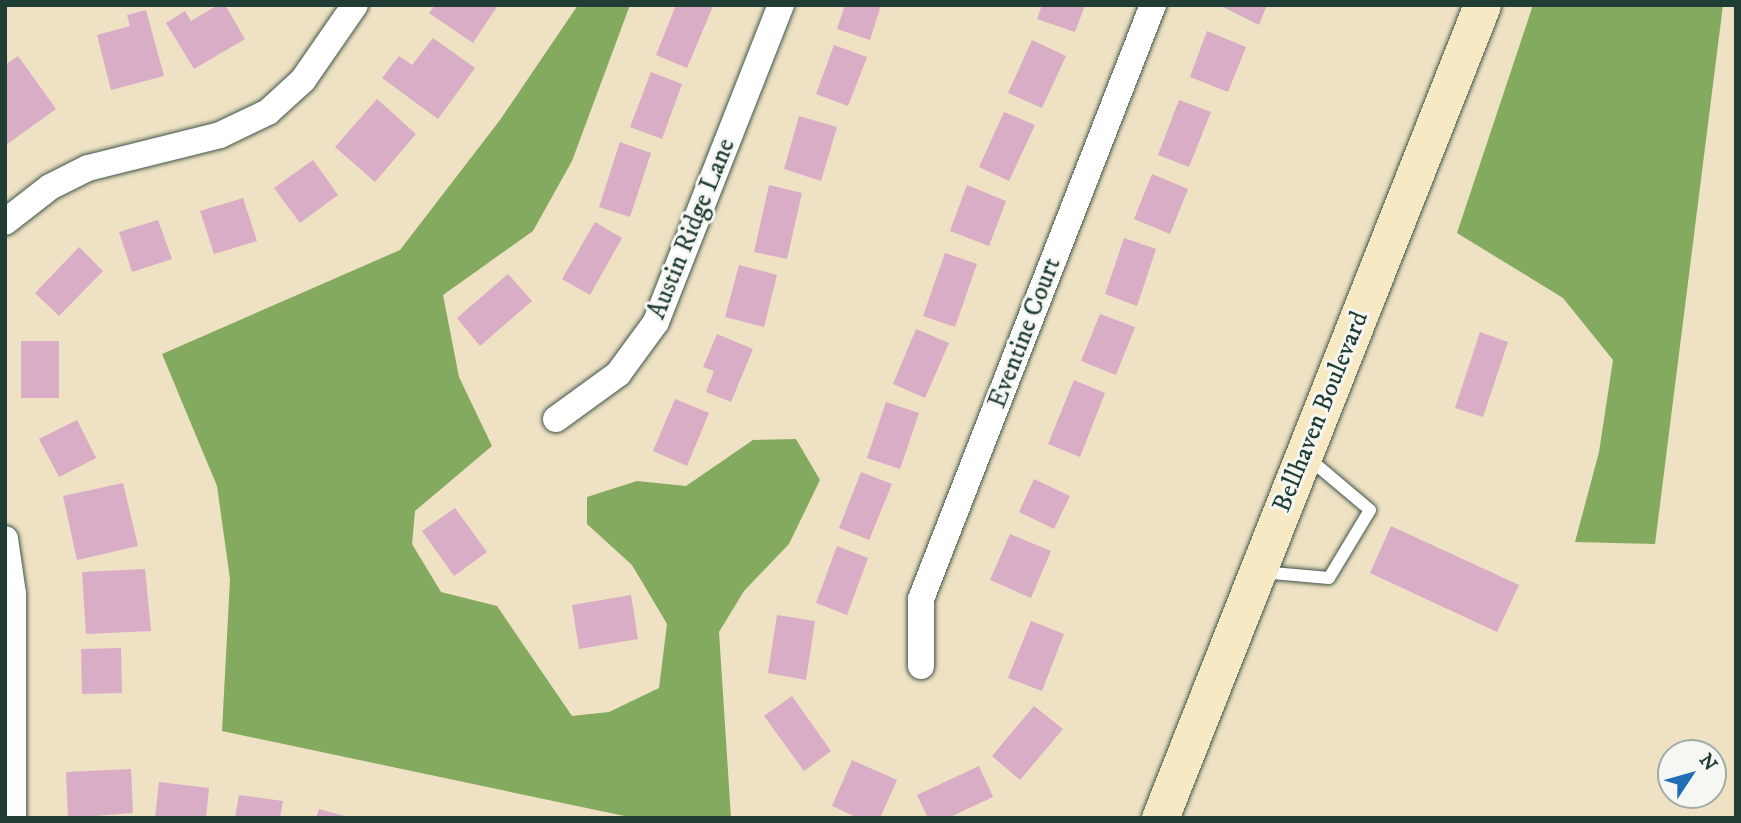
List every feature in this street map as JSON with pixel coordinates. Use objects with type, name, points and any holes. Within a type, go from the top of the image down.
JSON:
[{"type":"main road","name":"Bellhaven Boulevard","points":[[1160,818],[1479,6]]},
{"type":"street","points":[[5,222],[50,187],[88,168],[220,135],[268,112],[303,80],[355,5]]},
{"type":"street","name":"Austin Ridge Lane","points":[[556,419],[618,374],[656,322],[781,5]]},
{"type":"street","name":"Eventine Court","points":[[920,666],[921,599],[1153,5]]},
{"type":"street","points":[[5,539],[13,594],[13,818]]},
{"type":"lane","points":[[1257,572],[1329,578],[1370,510],[1304,454]]},
{"type":"green space","points":[[578,5],[630,5],[572,161],[533,231],[443,295],[459,377],[492,446],[415,511],[412,544],[441,592],[497,606],[572,716],[609,712],[659,688],[667,624],[632,565],[587,524],[587,497],[637,481],[686,486],[753,440],[796,439],[820,480],[789,544],[744,591],[719,632],[731,818],[634,818],[222,731],[230,579],[217,486],[162,354],[400,250],[500,120]]},
{"type":"green space","points":[[1533,5],[1723,5],[1655,544],[1575,542],[1599,452],[1613,360],[1563,298],[1457,233]]},
{"type":"building","points":[[218,5],[225,5],[245,39],[194,69],[166,23],[185,11],[191,21]]},
{"type":"building","points":[[435,5],[498,5],[473,43],[429,13]]},
{"type":"building","points":[[676,5],[713,6],[687,68],[656,55]]},
{"type":"building","points":[[845,5],[881,5],[870,40],[837,29]]},
{"type":"building","points":[[1042,5],[1085,5],[1075,32],[1037,19]]},
{"type":"building","points":[[1219,5],[1267,5],[1259,25]]},
{"type":"building","points":[[146,10],[164,76],[111,90],[97,35],[130,26],[127,15]]},
{"type":"building","points":[[1207,31],[1246,47],[1228,92],[1190,77]]},
{"type":"building","points":[[433,38],[475,68],[438,119],[382,78],[399,56],[412,65]]},
{"type":"building","points":[[1032,40],[1066,56],[1042,108],[1008,93]]},
{"type":"building","points":[[834,45],[867,57],[848,106],[816,94]]},
{"type":"building","points":[[18,56],[56,109],[6,145],[5,65]]},
{"type":"building","points":[[651,72],[682,84],[662,139],[630,127]]},
{"type":"building","points":[[377,99],[416,134],[375,182],[335,147]]},
{"type":"building","points":[[1179,100],[1211,112],[1189,167],[1158,155]]},
{"type":"building","points":[[1004,112],[1035,125],[1009,181],[979,167]]},
{"type":"building","points":[[799,116],[837,127],[821,181],[784,169]]},
{"type":"building","points":[[620,142],[651,153],[630,217],[599,207]]},
{"type":"building","points":[[313,160],[338,195],[300,223],[274,188]]},
{"type":"building","points":[[1152,174],[1188,189],[1170,234],[1134,219]]},
{"type":"building","points":[[769,185],[802,193],[787,259],[754,252]]},
{"type":"building","points":[[967,185],[1006,201],[989,246],[950,231]]},
{"type":"building","points":[[243,198],[257,241],[214,254],[200,211]]},
{"type":"building","points":[[158,220],[172,259],[132,272],[119,232]]},
{"type":"building","points":[[595,222],[622,238],[590,295],[562,279]]},
{"type":"building","points":[[1124,238],[1156,249],[1137,306],[1105,294]]},
{"type":"building","points":[[79,247],[103,271],[59,316],[35,293]]},
{"type":"building","points":[[945,253],[977,264],[955,327],[923,316]]},
{"type":"building","points":[[739,265],[777,275],[764,327],[725,317]]},
{"type":"building","points":[[508,274],[532,301],[480,346],[457,318]]},
{"type":"building","points":[[1100,314],[1135,327],[1116,375],[1081,361]]},
{"type":"building","points":[[916,329],[949,343],[925,398],[893,384]]},
{"type":"building","points":[[1480,332],[1508,342],[1483,417],[1455,408]]},
{"type":"building","points":[[717,334],[753,349],[731,402],[706,392],[714,371],[703,367]]},
{"type":"building","points":[[21,341],[59,341],[59,398],[21,398]]},
{"type":"building","points":[[1074,380],[1105,393],[1080,457],[1048,444]]},
{"type":"building","points":[[675,399],[709,413],[687,466],[653,451]]},
{"type":"building","points":[[886,402],[919,413],[900,469],[867,458]]},
{"type":"building","points":[[77,420],[96,458],[59,477],[39,439]]},
{"type":"building","points":[[861,472],[892,484],[869,540],[839,528]]},
{"type":"building","points":[[1034,479],[1070,496],[1054,529],[1019,512]]},
{"type":"building","points":[[123,483],[138,546],[77,560],[63,496]]},
{"type":"building","points":[[455,508],[487,552],[454,576],[422,531]]},
{"type":"building","points":[[1391,526],[1519,585],[1497,632],[1370,573]]},
{"type":"building","points":[[1010,534],[1051,551],[1031,598],[990,580]]},
{"type":"building","points":[[837,546],[868,558],[847,615],[816,603]]},
{"type":"building","points":[[145,569],[151,631],[86,634],[82,572]]},
{"type":"building","points":[[631,595],[638,639],[579,649],[572,605]]},
{"type":"building","points":[[777,615],[815,621],[806,680],[768,673]]},
{"type":"building","points":[[1031,621],[1064,634],[1042,691],[1008,678]]},
{"type":"building","points":[[121,648],[122,693],[82,694],[81,649]]},
{"type":"building","points":[[792,696],[831,751],[804,771],[764,716]]},
{"type":"building","points":[[1034,706],[1063,729],[1020,780],[992,756]]},
{"type":"building","points":[[852,760],[897,780],[880,818],[858,818],[832,806]]},
{"type":"building","points":[[979,766],[993,797],[948,818],[928,818],[917,795]]},
{"type":"building","points":[[131,769],[133,813],[68,818],[66,772]]},
{"type":"building","points":[[159,782],[209,788],[206,818],[155,818]]},
{"type":"building","points":[[239,795],[283,801],[280,818],[235,818]]},
{"type":"building","points":[[319,809],[348,817],[348,818],[316,818]]}]
